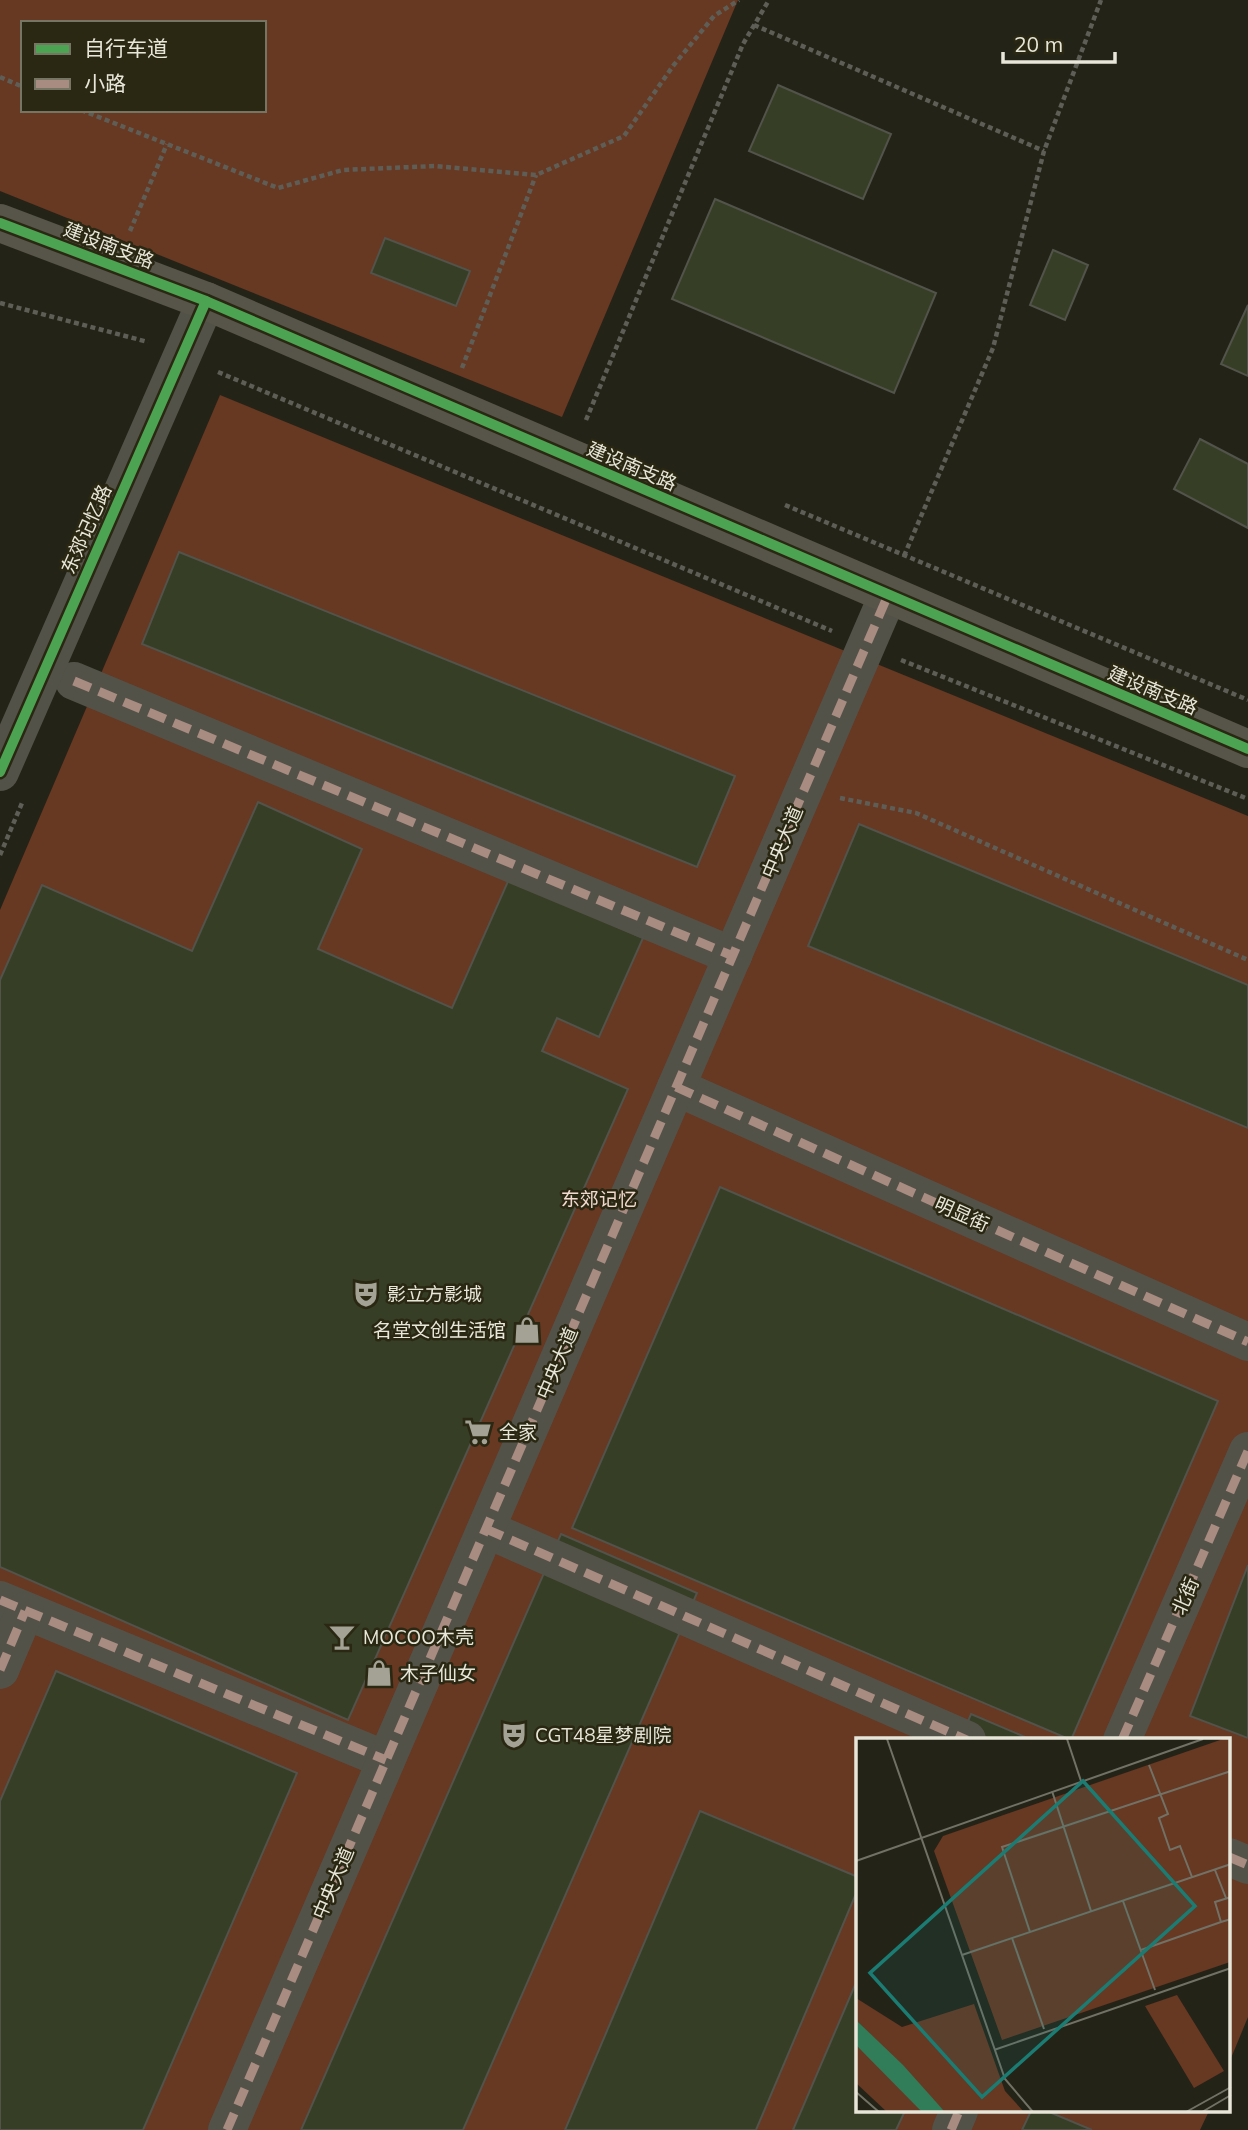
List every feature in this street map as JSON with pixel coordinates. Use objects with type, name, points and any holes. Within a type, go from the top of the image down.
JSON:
[{"type":"street","name":"建设南支路","points":[[0,223],[206,301],[1248,749]]},
{"type":"street","name":"东郊记忆路","points":[[0,772],[206,301]]},
{"type":"street","name":"中央大道","points":[[227,2130],[888,596]]},
{"type":"street","points":[[74,681],[733,956]]},
{"type":"street","name":"明显街","points":[[676,1087],[1248,1342]]},
{"type":"street","name":"北街","points":[[1123,1738],[1248,1451]]},
{"type":"street","points":[[486,1529],[962,1738]]},
{"type":"street","points":[[0,1670],[12,1605],[386,1760]]},
{"type":"street","points":[[1230,1857],[1248,1865]]},
{"type":"street","points":[[951,2130],[959,2112]]},
{"type":"path","points":[[86,112],[278,188],[343,170],[435,166],[536,174],[624,136],[673,66],[714,16],[738,0]]},
{"type":"path","points":[[586,420],[743,44],[769,0]]},
{"type":"path","points":[[888,596],[993,348],[1044,151],[1101,0]]},
{"type":"path","points":[[754,25],[1044,151]]},
{"type":"path","points":[[0,77],[21,86]]},
{"type":"path","points":[[131,231],[167,144]]},
{"type":"path","points":[[462,368],[536,174]]},
{"type":"path","points":[[0,303],[140,338],[866,646],[1248,799]]},
{"type":"path","points":[[804,790],[916,813],[1248,960]]},
{"type":"green space","points":[[0,0],[738,0],[562,417],[0,191]]},
{"type":"green space","name":"东郊记忆","points":[[220,395],[1248,816],[1248,2017],[1230,2061],[1230,1738],[856,1738],[856,2112],[1209,2112],[1200,2130],[0,2130],[0,910]]},
{"type":"building","points":[[778,85],[891,134],[863,199],[749,151]]},
{"type":"building","points":[[715,199],[936,293],[894,393],[672,299]]},
{"type":"building","points":[[385,238],[470,271],[456,306],[371,273]]},
{"type":"building","points":[[1053,250],[1088,265],[1065,320],[1030,305]]},
{"type":"building","points":[[1248,305],[1248,376],[1221,364]]},
{"type":"building","points":[[1200,439],[1248,464],[1248,528],[1174,489]]},
{"type":"building","points":[[179,552],[735,776],[697,867],[142,644]]},
{"type":"building","points":[[258,802],[362,849],[318,949],[452,1008],[509,879],[643,938],[599,1037],[557,1018],[542,1051],[628,1089],[348,1720],[0,1567],[0,980],[42,885],[192,951]]},
{"type":"building","points":[[859,824],[1248,985],[1248,1128],[808,946]]},
{"type":"building","points":[[720,1187],[1218,1401],[1072,1738],[1066,1738],[572,1528]]},
{"type":"building","points":[[561,1534],[697,1593],[463,2130],[301,2130]]},
{"type":"building","points":[[1248,1565],[1248,1738],[1190,1716]]},
{"type":"building","points":[[56,1671],[297,1773],[143,2130],[0,2130],[0,1801]]},
{"type":"building","points":[[971,1714],[1027,1738],[961,1738]]},
{"type":"building","points":[[700,1811],[856,1876],[856,1894],[756,2130],[565,2130]]},
{"type":"building","points":[[856,1983],[856,2112],[905,2112],[896,2130],[793,2130]]},
{"type":"building","points":[[1031,2112],[1049,2112],[1092,2130],[1022,2130]]},
{"type":"marked path","points":[[227,2130],[888,595]]},
{"type":"marked path","points":[[74,681],[733,956]]},
{"type":"marked path","points":[[676,1087],[1248,1342]]},
{"type":"marked path","points":[[1123,1738],[1248,1451]]},
{"type":"marked path","points":[[486,1529],[962,1738]]},
{"type":"marked path","points":[[0,1600],[386,1760]]},
{"type":"marked path","points":[[0,1670],[25,1611]]},
{"type":"marked path","points":[[1230,1857],[1248,1865]]},
{"type":"marked path","points":[[951,2130],[959,2112]]},
{"type":"cycle path","points":[[0,223],[206,301],[1248,749]]},
{"type":"cycle path","points":[[0,772],[206,301]]},
{"type":"place","name":"影立方影城","points":[[366,1294]]},
{"type":"place","name":"名堂文创生活馆","points":[[527,1330]]},
{"type":"place","name":"全家","points":[[478,1432]]},
{"type":"place","name":"MOCOO木壳","points":[[342,1637]]},
{"type":"place","name":"木子仙女","points":[[379,1673]]},
{"type":"place","name":"CGT48星梦剧院","points":[[514,1735]]}]
